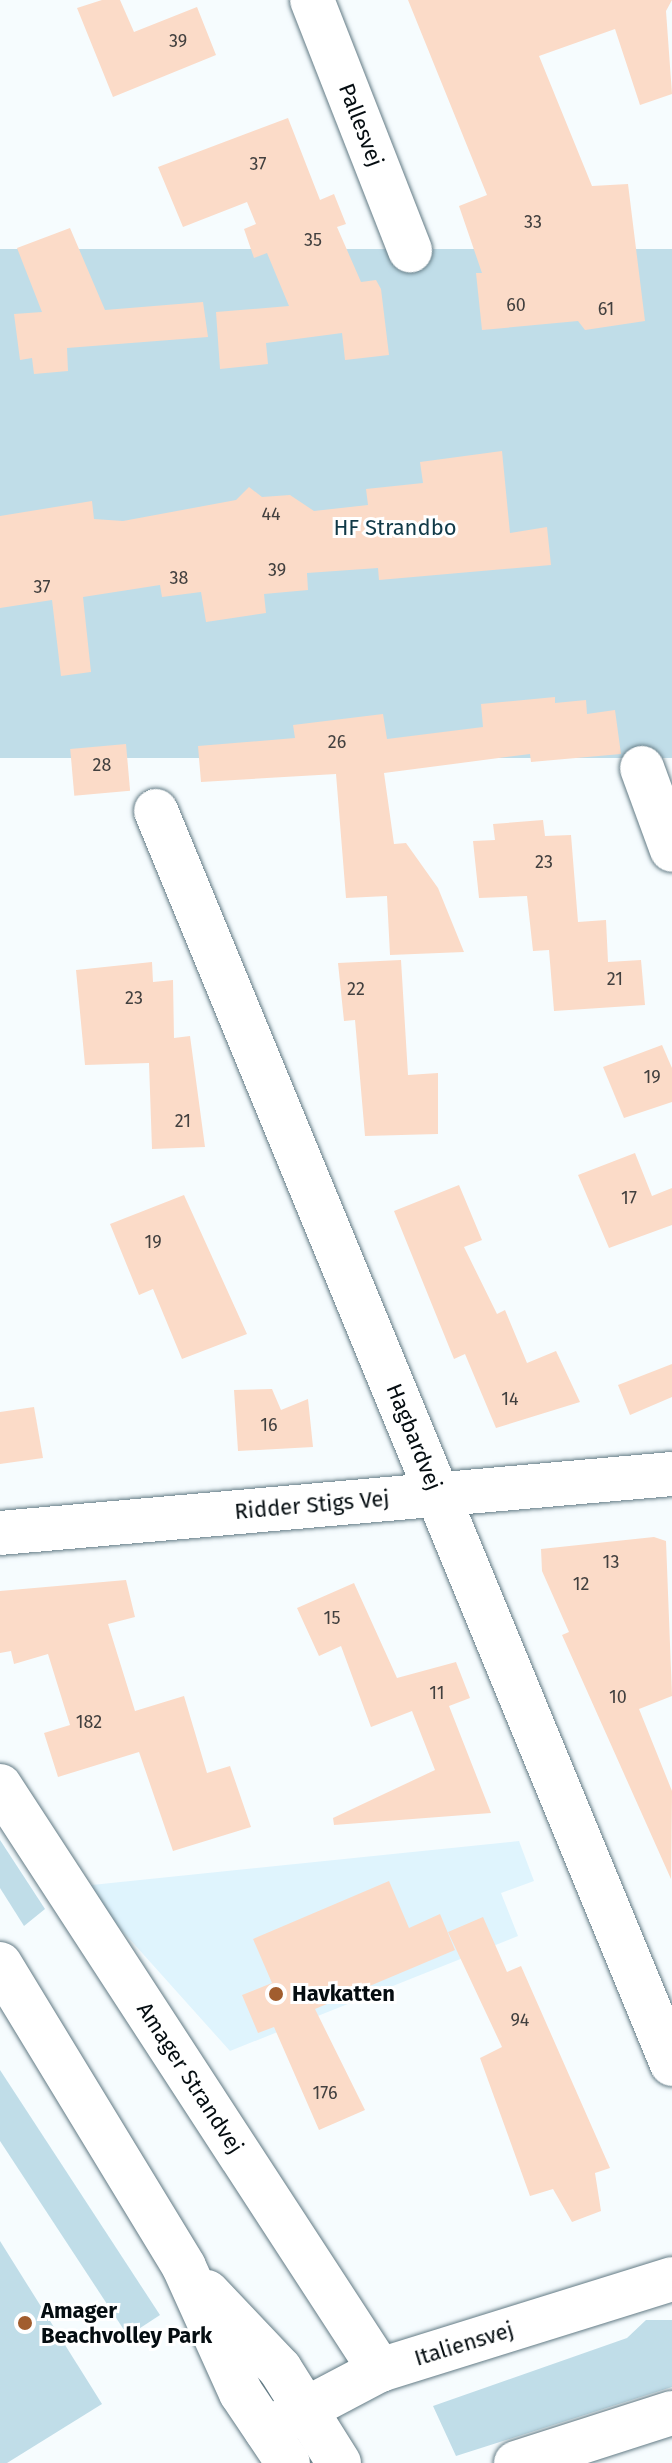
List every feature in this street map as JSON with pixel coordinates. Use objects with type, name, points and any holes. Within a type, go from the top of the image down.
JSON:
[{"type":"street","name":"Pallesvej","points":[[312,0],[410,250]]},
{"type":"street","points":[[642,768],[672,850]]},
{"type":"street","name":"Hagbardvej","points":[[156,811],[672,2064]]},
{"type":"street","name":"Ridder Stigs Vej","points":[[0,1533],[672,1474]]},
{"type":"street","name":"Amager Strandvej","points":[[0,1786],[380,2370]]},
{"type":"street","points":[[0,1964],[184,2267],[277,2446]]},
{"type":"street","points":[[184,2267],[280,2369],[339,2463]]},
{"type":"street","name":"Italiensvej","points":[[277,2446],[303,2406],[380,2370],[672,2279]]},
{"type":"street","points":[[516,2463],[672,2413]]},
{"type":"shaded area","name":"Havkatten","points":[[519,1841],[534,1881],[501,1893],[518,1936],[230,2051],[82,1886]]},
{"type":"green space","name":"HF Strandbo","points":[[0,249],[672,249],[672,758],[0,758]]},
{"type":"green space","points":[[0,1840],[45,1909],[24,1926],[0,1888]]},
{"type":"green space","points":[[0,2070],[160,2315],[128,2336],[0,2141]]},
{"type":"green space","name":"Amager Beachvolley Park","points":[[0,2241],[102,2404],[7,2463],[0,2463]]},
{"type":"green space","points":[[646,2320],[672,2320],[672,2387],[456,2456],[433,2406],[627,2338]]},
{"type":"building","points":[[102,0],[120,0],[134,32],[197,7],[216,55],[113,97],[77,8]]},
{"type":"building","points":[[408,0],[672,0],[666,11],[672,94],[640,105],[615,29],[539,56],[592,186],[628,184],[645,321],[585,330],[578,321],[482,330],[476,273],[482,273],[459,206],[487,195]]},
{"type":"building","points":[[288,118],[320,200],[334,194],[346,224],[337,227],[361,282],[376,280],[381,289],[389,355],[345,360],[342,333],[266,343],[268,364],[220,369],[216,312],[289,306],[267,253],[254,258],[244,229],[256,224],[247,202],[183,227],[158,167]]},
{"type":"building","points":[[70,228],[105,310],[203,302],[208,337],[67,348],[68,371],[34,374],[32,358],[20,360],[14,314],[42,312],[17,248]]},
{"type":"building","points":[[502,451],[510,533],[547,527],[551,565],[379,580],[378,568],[307,573],[308,590],[264,594],[266,613],[206,622],[201,592],[162,597],[160,585],[83,597],[91,672],[61,676],[52,600],[0,608],[0,516],[92,501],[94,519],[123,521],[236,500],[249,487],[262,497],[290,495],[314,511],[368,505],[366,489],[423,483],[420,462]]},
{"type":"building","points":[[555,697],[555,703],[586,700],[587,714],[615,710],[621,754],[531,762],[530,754],[384,773],[394,844],[406,843],[438,888],[464,952],[390,955],[387,896],[346,898],[336,774],[201,782],[198,746],[295,738],[293,725],[383,714],[387,739],[483,727],[481,704]]},
{"type":"building","points":[[126,744],[130,791],[74,796],[70,749]]},
{"type":"building","points":[[543,820],[545,836],[571,835],[578,922],[606,920],[608,962],[641,960],[645,1005],[554,1011],[549,950],[533,951],[527,896],[479,898],[473,841],[495,840],[493,824]]},
{"type":"building","points":[[401,960],[408,1075],[438,1073],[438,1134],[365,1136],[355,1020],[344,1021],[338,963]]},
{"type":"building","points":[[152,962],[153,982],[173,980],[174,1038],[190,1036],[205,1147],[152,1149],[149,1063],[85,1065],[76,970]]},
{"type":"building","points":[[662,1045],[672,1068],[672,1102],[624,1118],[603,1067]]},
{"type":"building","points":[[635,1153],[652,1196],[672,1188],[672,1225],[609,1248],[578,1175]]},
{"type":"building","points":[[459,1185],[482,1240],[464,1247],[497,1314],[505,1310],[527,1363],[556,1351],[580,1402],[496,1428],[465,1354],[454,1359],[394,1211]]},
{"type":"building","points":[[184,1195],[247,1334],[182,1359],[153,1289],[139,1295],[110,1224]]},
{"type":"building","points":[[672,1364],[672,1397],[630,1415],[618,1385]]},
{"type":"building","points":[[272,1389],[281,1410],[308,1399],[313,1447],[238,1451],[234,1390]]},
{"type":"building","points":[[34,1407],[43,1458],[0,1464],[0,1412]]},
{"type":"building","points":[[654,1537],[666,1541],[672,1696],[639,1709],[672,1791],[671,1879],[562,1635],[569,1632],[542,1571],[541,1549]]},
{"type":"building","points":[[126,1580],[135,1617],[108,1624],[135,1711],[184,1696],[207,1773],[230,1766],[251,1827],[173,1851],[139,1752],[58,1777],[44,1733],[70,1725],[48,1654],[14,1664],[11,1651],[0,1653],[0,1591]]},
{"type":"building","points":[[354,1583],[397,1678],[456,1662],[470,1698],[449,1706],[491,1813],[334,1825],[333,1818],[435,1770],[412,1711],[371,1727],[341,1646],[319,1656],[297,1608]]},
{"type":"building","points":[[389,1881],[409,1928],[440,1914],[455,1950],[315,2009],[365,2110],[319,2130],[274,2027],[258,2033],[242,1995],[272,1983],[253,1939]]},
{"type":"building","points":[[483,1917],[507,1972],[521,1966],[610,2168],[595,2173],[601,2211],[572,2222],[553,2189],[530,2196],[480,2058],[502,2047],[448,1932]]},
{"type":"place","name":"Havkatten","points":[[276,1994]]},
{"type":"place","name":"Amager Beachvolley Park","points":[[25,2323]]}]
